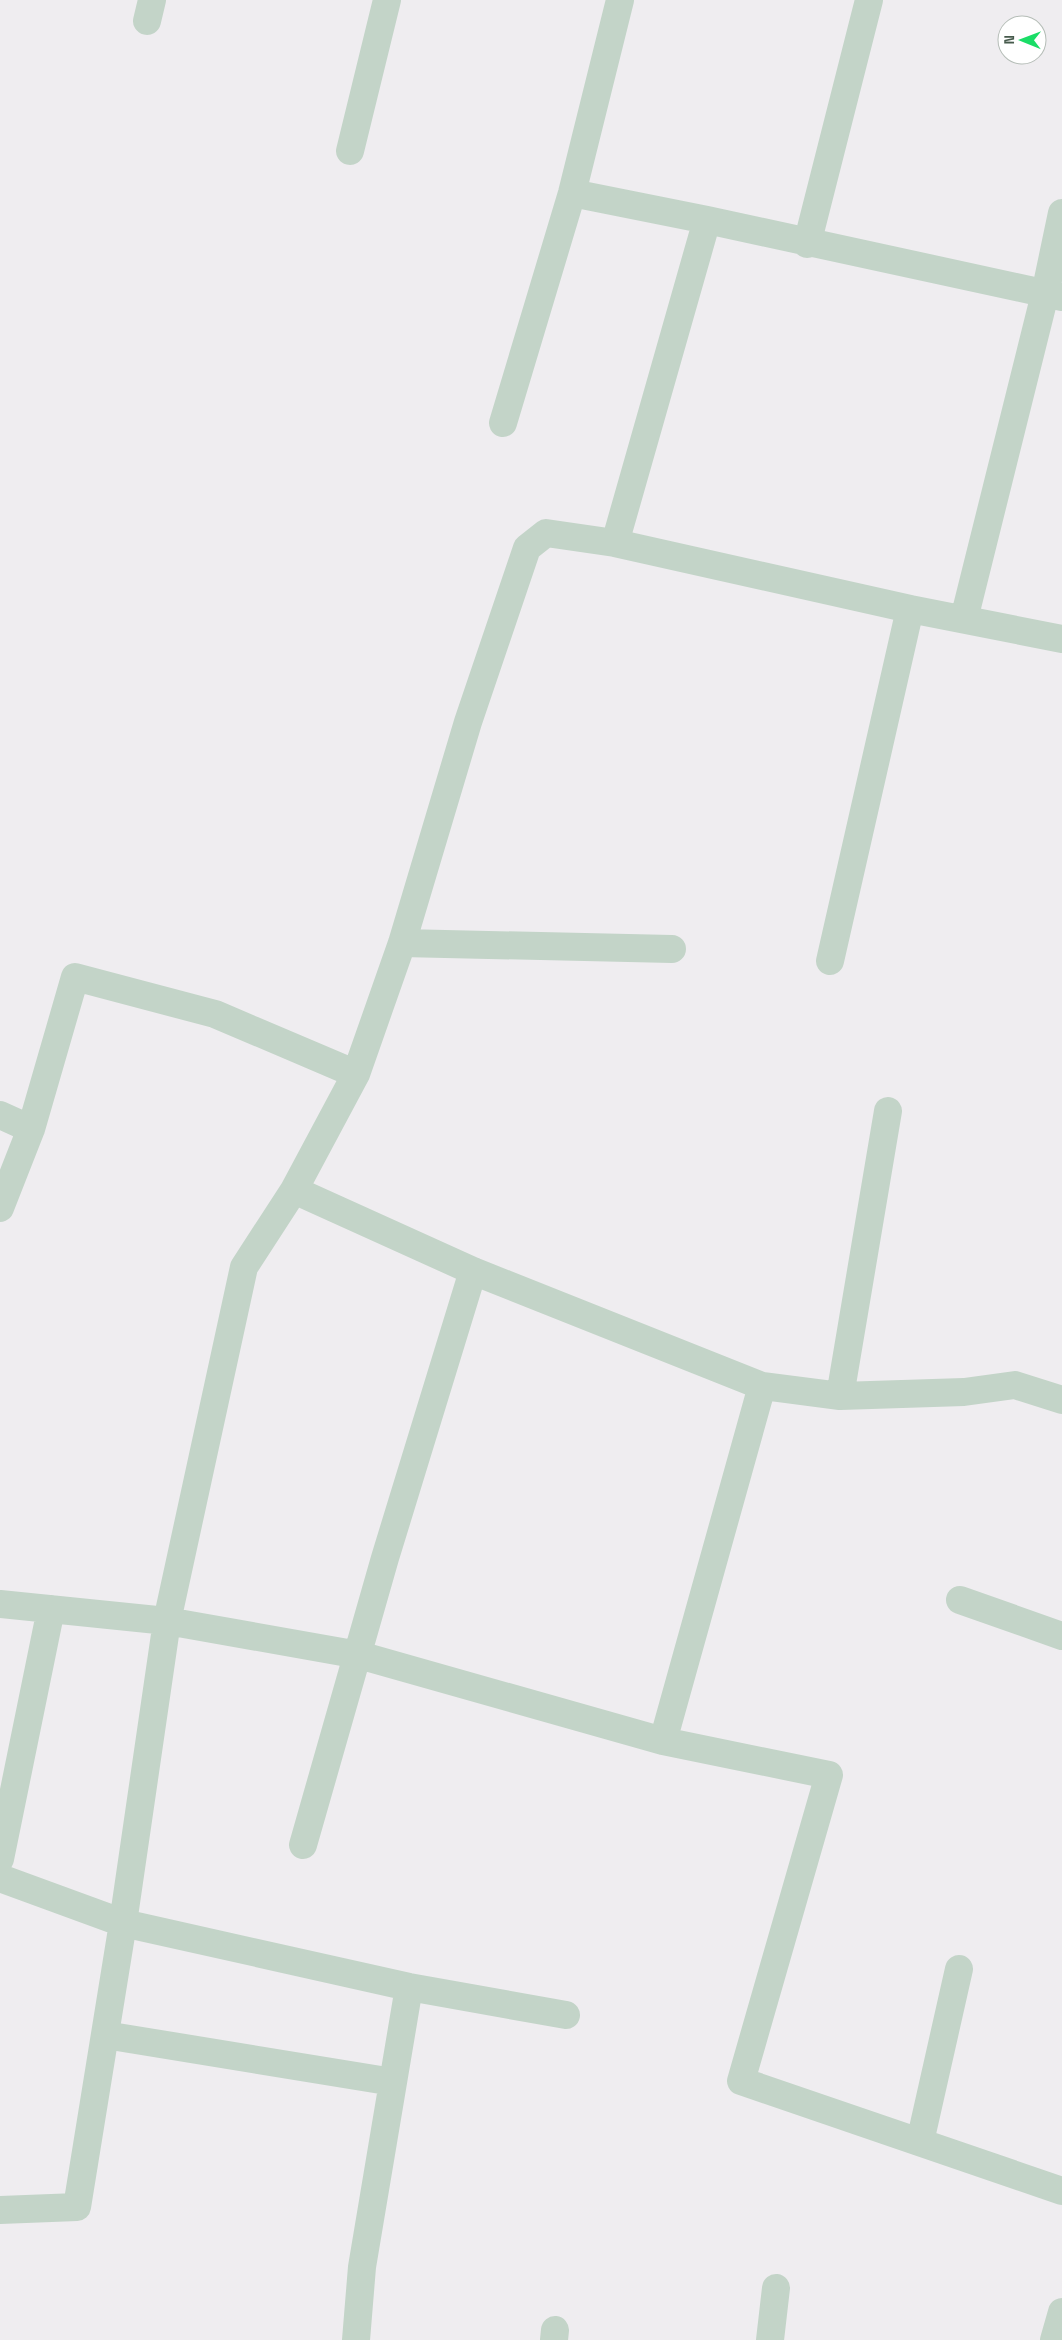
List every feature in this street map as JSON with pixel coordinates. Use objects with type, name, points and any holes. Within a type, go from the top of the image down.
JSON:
[{"type":"street","points":[[350,151],[387,0]]},
{"type":"street","points":[[504,423],[572,193],[620,0]]},
{"type":"street","points":[[807,244],[869,0]]},
{"type":"street","points":[[572,193],[707,220],[807,244],[1053,296]]},
{"type":"street","points":[[964,620],[1053,296],[1062,213]]},
{"type":"street","points":[[615,543],[707,220]]},
{"type":"street","points":[[0,2210],[76,2207],[123,1923],[167,1620],[244,1268],[294,1190],[356,1074],[402,943],[468,722],[527,548],[546,533],[615,543],[910,609],[1062,639]]},
{"type":"street","points":[[830,961],[910,609]]},
{"type":"street","points":[[402,943],[672,949]]},
{"type":"street","points":[[0,1208],[31,1129],[75,977],[215,1014],[356,1074]]},
{"type":"street","points":[[840,1396],[888,1111]]},
{"type":"street","points":[[0,1115],[31,1129]]},
{"type":"street","points":[[294,1190],[473,1271],[762,1386],[840,1396],[964,1392],[1015,1385],[1062,1400]]},
{"type":"street","points":[[303,1845],[359,1655],[385,1558],[473,1271]]},
{"type":"street","points":[[663,1741],[762,1386]]},
{"type":"street","points":[[960,1600],[1062,1636]]},
{"type":"street","points":[[0,1604],[167,1620],[359,1655],[663,1741],[829,1775],[741,2080],[1062,2191]]},
{"type":"street","points":[[0,1859],[51,1609]]},
{"type":"street","points":[[0,1878],[123,1923],[409,1987],[566,2015]]},
{"type":"street","points":[[920,2142],[959,1969]]},
{"type":"street","points":[[356,2340],[362,2267],[409,1987]]},
{"type":"street","points":[[105,2035],[393,2082]]},
{"type":"street","points":[[770,2340],[776,2288]]},
{"type":"street","points":[[1054,2340],[1062,2312]]}]
